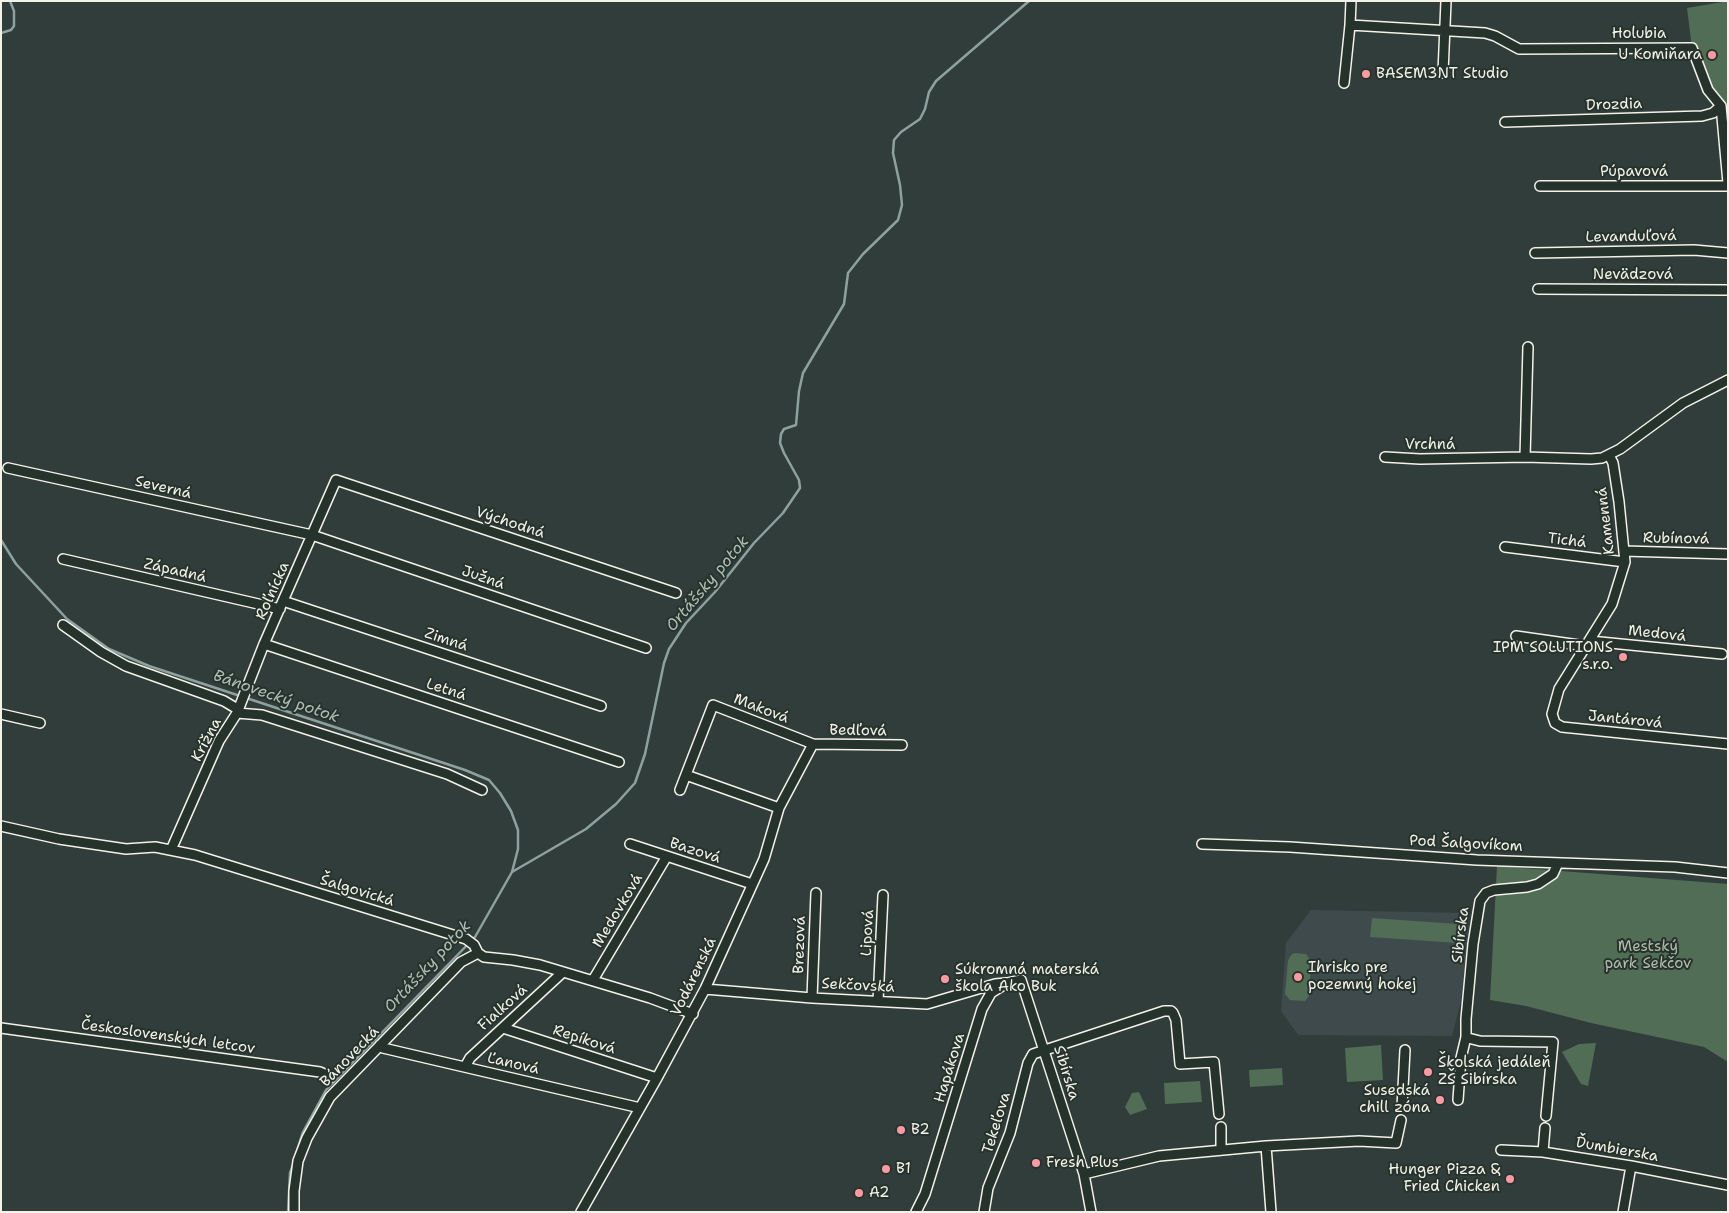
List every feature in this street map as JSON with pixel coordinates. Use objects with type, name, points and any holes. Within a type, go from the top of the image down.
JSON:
[{"type":"street","points":[[1344,83],[1351,1]]},
{"type":"street","points":[[1443,73],[1446,1]]},
{"type":"street","points":[[1350,25],[1445,31]]},
{"type":"street","name":"Holubia","points":[[1445,31],[1485,33],[1520,49],[1692,48],[1708,90],[1724,105]]},
{"type":"street","points":[[1724,105],[1728,185]]},
{"type":"street","name":"Drozdia","points":[[1505,122],[1527,126],[1702,116],[1713,113],[1724,105]]},
{"type":"street","name":"Púpavová","points":[[1540,186],[1728,185]]},
{"type":"street","name":"Levanduľová","points":[[1535,253],[1694,250],[1728,253]]},
{"type":"street","name":"Nevädzová","points":[[1538,289],[1728,290]]},
{"type":"street","points":[[1528,347],[1525,458],[1591,459],[1609,455],[1683,403],[1728,380]]},
{"type":"street","name":"Kamenná","points":[[1559,689],[1612,604],[1625,562],[1615,474],[1609,455]]},
{"type":"street","name":"Vrchná","points":[[1385,457],[1420,460],[1525,458]]},
{"type":"street","name":"Severná","points":[[8,468],[312,535]]},
{"type":"street","name":"Roľnícka","points":[[239,709],[264,644],[336,480]]},
{"type":"street","name":"Východná","points":[[336,480],[676,592]]},
{"type":"street","name":"Južná","points":[[312,535],[646,648]]},
{"type":"street","name":"Tichá","points":[[1505,548],[1625,562]]},
{"type":"street","name":"Rubínová","points":[[1624,552],[1728,554]]},
{"type":"street","name":"Západná","points":[[63,559],[282,605]]},
{"type":"street","name":"Zimná","points":[[282,605],[601,706]]},
{"type":"street","points":[[63,624],[101,652],[126,666],[224,701],[239,709]]},
{"type":"street","name":"Medová","points":[[1516,636],[1722,654]]},
{"type":"street","name":"Letná","points":[[264,644],[619,762]]},
{"type":"street","name":"Jantárová","points":[[1559,689],[1552,714],[1555,723],[1562,727],[1728,744]]},
{"type":"street","name":"Maková","points":[[680,790],[713,705],[813,744]]},
{"type":"street","name":"Krížna","points":[[171,850],[219,741],[239,709],[280,720],[447,774],[482,790]]},
{"type":"street","points":[[1,714],[40,723]]},
{"type":"street","name":"Bedľová","points":[[813,744],[902,745]]},
{"type":"street","name":"Vodárenská","points":[[581,1212],[693,1014],[764,858],[779,808],[813,744]]},
{"type":"street","points":[[686,775],[779,808]]},
{"type":"street","name":"Šalgovická","points":[[1,826],[59,840],[126,849],[155,847],[195,855],[466,939],[484,957],[513,960],[563,972],[681,1008],[693,1014]]},
{"type":"street","name":"Bazová","points":[[630,844],[752,884]]},
{"type":"street","name":"Pod Šalgovíkom","points":[[1202,844],[1558,863],[1675,867],[1728,873]]},
{"type":"street","name":"Medovková","points":[[592,980],[667,856]]},
{"type":"street","name":"Sibírska","points":[[1458,1098],[1461,1058],[1466,1036],[1473,944],[1480,901],[1486,893],[1494,890],[1538,884],[1553,874],[1558,863]]},
{"type":"street","name":"Brezová","points":[[812,998],[816,893]]},
{"type":"street","name":"Lipová","points":[[878,1001],[883,896]]},
{"type":"street","name":"Bánovecká","points":[[294,1212],[294,1191],[298,1161],[313,1125],[334,1091],[460,962],[476,949]]},
{"type":"street","name":"Fialková","points":[[465,1067],[470,1058],[563,972]]},
{"type":"street","name":"Sibírska","points":[[1021,980],[1084,1174],[1091,1212]]},
{"type":"street","name":"Hapákova","points":[[916,1212],[925,1194],[982,1009],[991,993],[1007,983],[1021,980]]},
{"type":"street","name":"Sekčovská","points":[[705,989],[812,998],[927,1004],[995,984],[1007,983]]},
{"type":"street","points":[[1045,1050],[1167,1010],[1174,1013],[1180,1064],[1214,1062],[1220,1114]]},
{"type":"street","name":"Československých letcov","points":[[1,1028],[320,1072],[331,1077]]},
{"type":"street","name":"Repíková","points":[[503,1028],[657,1078]]},
{"type":"street","points":[[1466,1036],[1480,1041],[1553,1042],[1546,1116]]},
{"type":"street","name":"Ľanová","points":[[380,1045],[383,1048],[636,1107],[638,1110]]},
{"type":"street","name":"Tekeľova","points":[[984,1212],[988,1188],[1010,1133],[1028,1063],[1033,1054],[1045,1050]]},
{"type":"street","points":[[1402,1107],[1405,1050]]},
{"type":"street","points":[[1084,1174],[1159,1156],[1266,1146],[1359,1141],[1396,1143],[1401,1120]]},
{"type":"street","points":[[1221,1127],[1221,1150]]},
{"type":"street","points":[[1542,1152],[1545,1128]]},
{"type":"street","points":[[1266,1146],[1272,1212]]},
{"type":"street","name":"Ďumbierska","points":[[1501,1150],[1542,1152],[1631,1166],[1728,1185]]},
{"type":"street","points":[[1623,1212],[1631,1166]]},
{"type":"shaded area","points":[[1311,910],[1470,913],[1461,1001],[1452,1036],[1298,1035],[1281,1011],[1286,943]]},
{"type":"green space","name":"U Komiňara","points":[[1728,1],[1728,105],[1721,106],[1708,90],[1692,48],[1687,8]]},
{"type":"green space","name":"Mestský park Sekčov","points":[[1497,866],[1728,884],[1728,1062],[1704,1047],[1591,1023],[1526,1006],[1490,1000]]},
{"type":"green space","points":[[1372,918],[1458,924],[1457,943],[1370,937]]},
{"type":"green space","name":"Ihrisko pre pozemný hokej","points":[[1295,953],[1306,954],[1311,961],[1309,996],[1305,1001],[1290,1000],[1285,994],[1288,960]]},
{"type":"green space","points":[[1596,1043],[1588,1086],[1581,1084],[1562,1052],[1579,1044]]},
{"type":"green space","points":[[1381,1045],[1383,1080],[1347,1082],[1345,1048]]},
{"type":"green space","points":[[1282,1068],[1283,1085],[1250,1087],[1249,1070]]},
{"type":"green space","points":[[1200,1081],[1202,1102],[1165,1104],[1164,1083]]},
{"type":"green space","points":[[1139,1092],[1147,1109],[1130,1115],[1125,1107],[1132,1093]]},
{"type":"waterway","points":[[1,33],[11,30],[14,26],[14,11],[10,1]]},
{"type":"waterway","name":"Ortášsky potok","points":[[296,1154],[303,1132],[326,1090],[475,937],[512,872],[586,829],[616,804],[635,783],[645,754],[664,663],[669,649],[686,623],[715,592],[754,543],[783,513],[800,488],[799,480],[780,443],[781,434],[784,429],[796,425],[799,391],[803,373],[844,304],[848,273],[863,254],[898,220],[902,205],[893,153],[894,140],[901,132],[920,119],[925,109],[929,92],[936,81],[1029,1]]},
{"type":"waterway","name":"Bánovecký potok","points":[[1,540],[16,564],[67,619],[109,649],[149,666],[465,770],[489,780],[511,811],[518,830],[518,849],[512,872]]},
{"type":"waterway","name":"Ortášsky potok","points":[[288,1212],[290,1173],[294,1162]]},
{"type":"place","name":"U Komiňara","points":[[1712,55]]},
{"type":"place","name":"BASEM3NT Studio","points":[[1366,74]]},
{"type":"place","name":"IPM SOLUTIONS s.r.o.","points":[[1623,657]]},
{"type":"place","name":"Ihrisko pre pozemný hokej","points":[[1298,977]]},
{"type":"place","name":"Súkromná materská škola Ako Buk","points":[[945,979]]},
{"type":"place","name":"Školská jedáleň ZŠ Sibírska","points":[[1428,1072]]},
{"type":"place","name":"Susedská chill zóna","points":[[1440,1100]]},
{"type":"place","name":"B2","points":[[901,1130]]},
{"type":"place","name":"Fresh Plus","points":[[1036,1163]]},
{"type":"place","name":"B1","points":[[886,1169]]},
{"type":"place","name":"Hunger Pizza & Fried Chicken","points":[[1510,1179]]},
{"type":"place","name":"A2","points":[[859,1193]]}]
